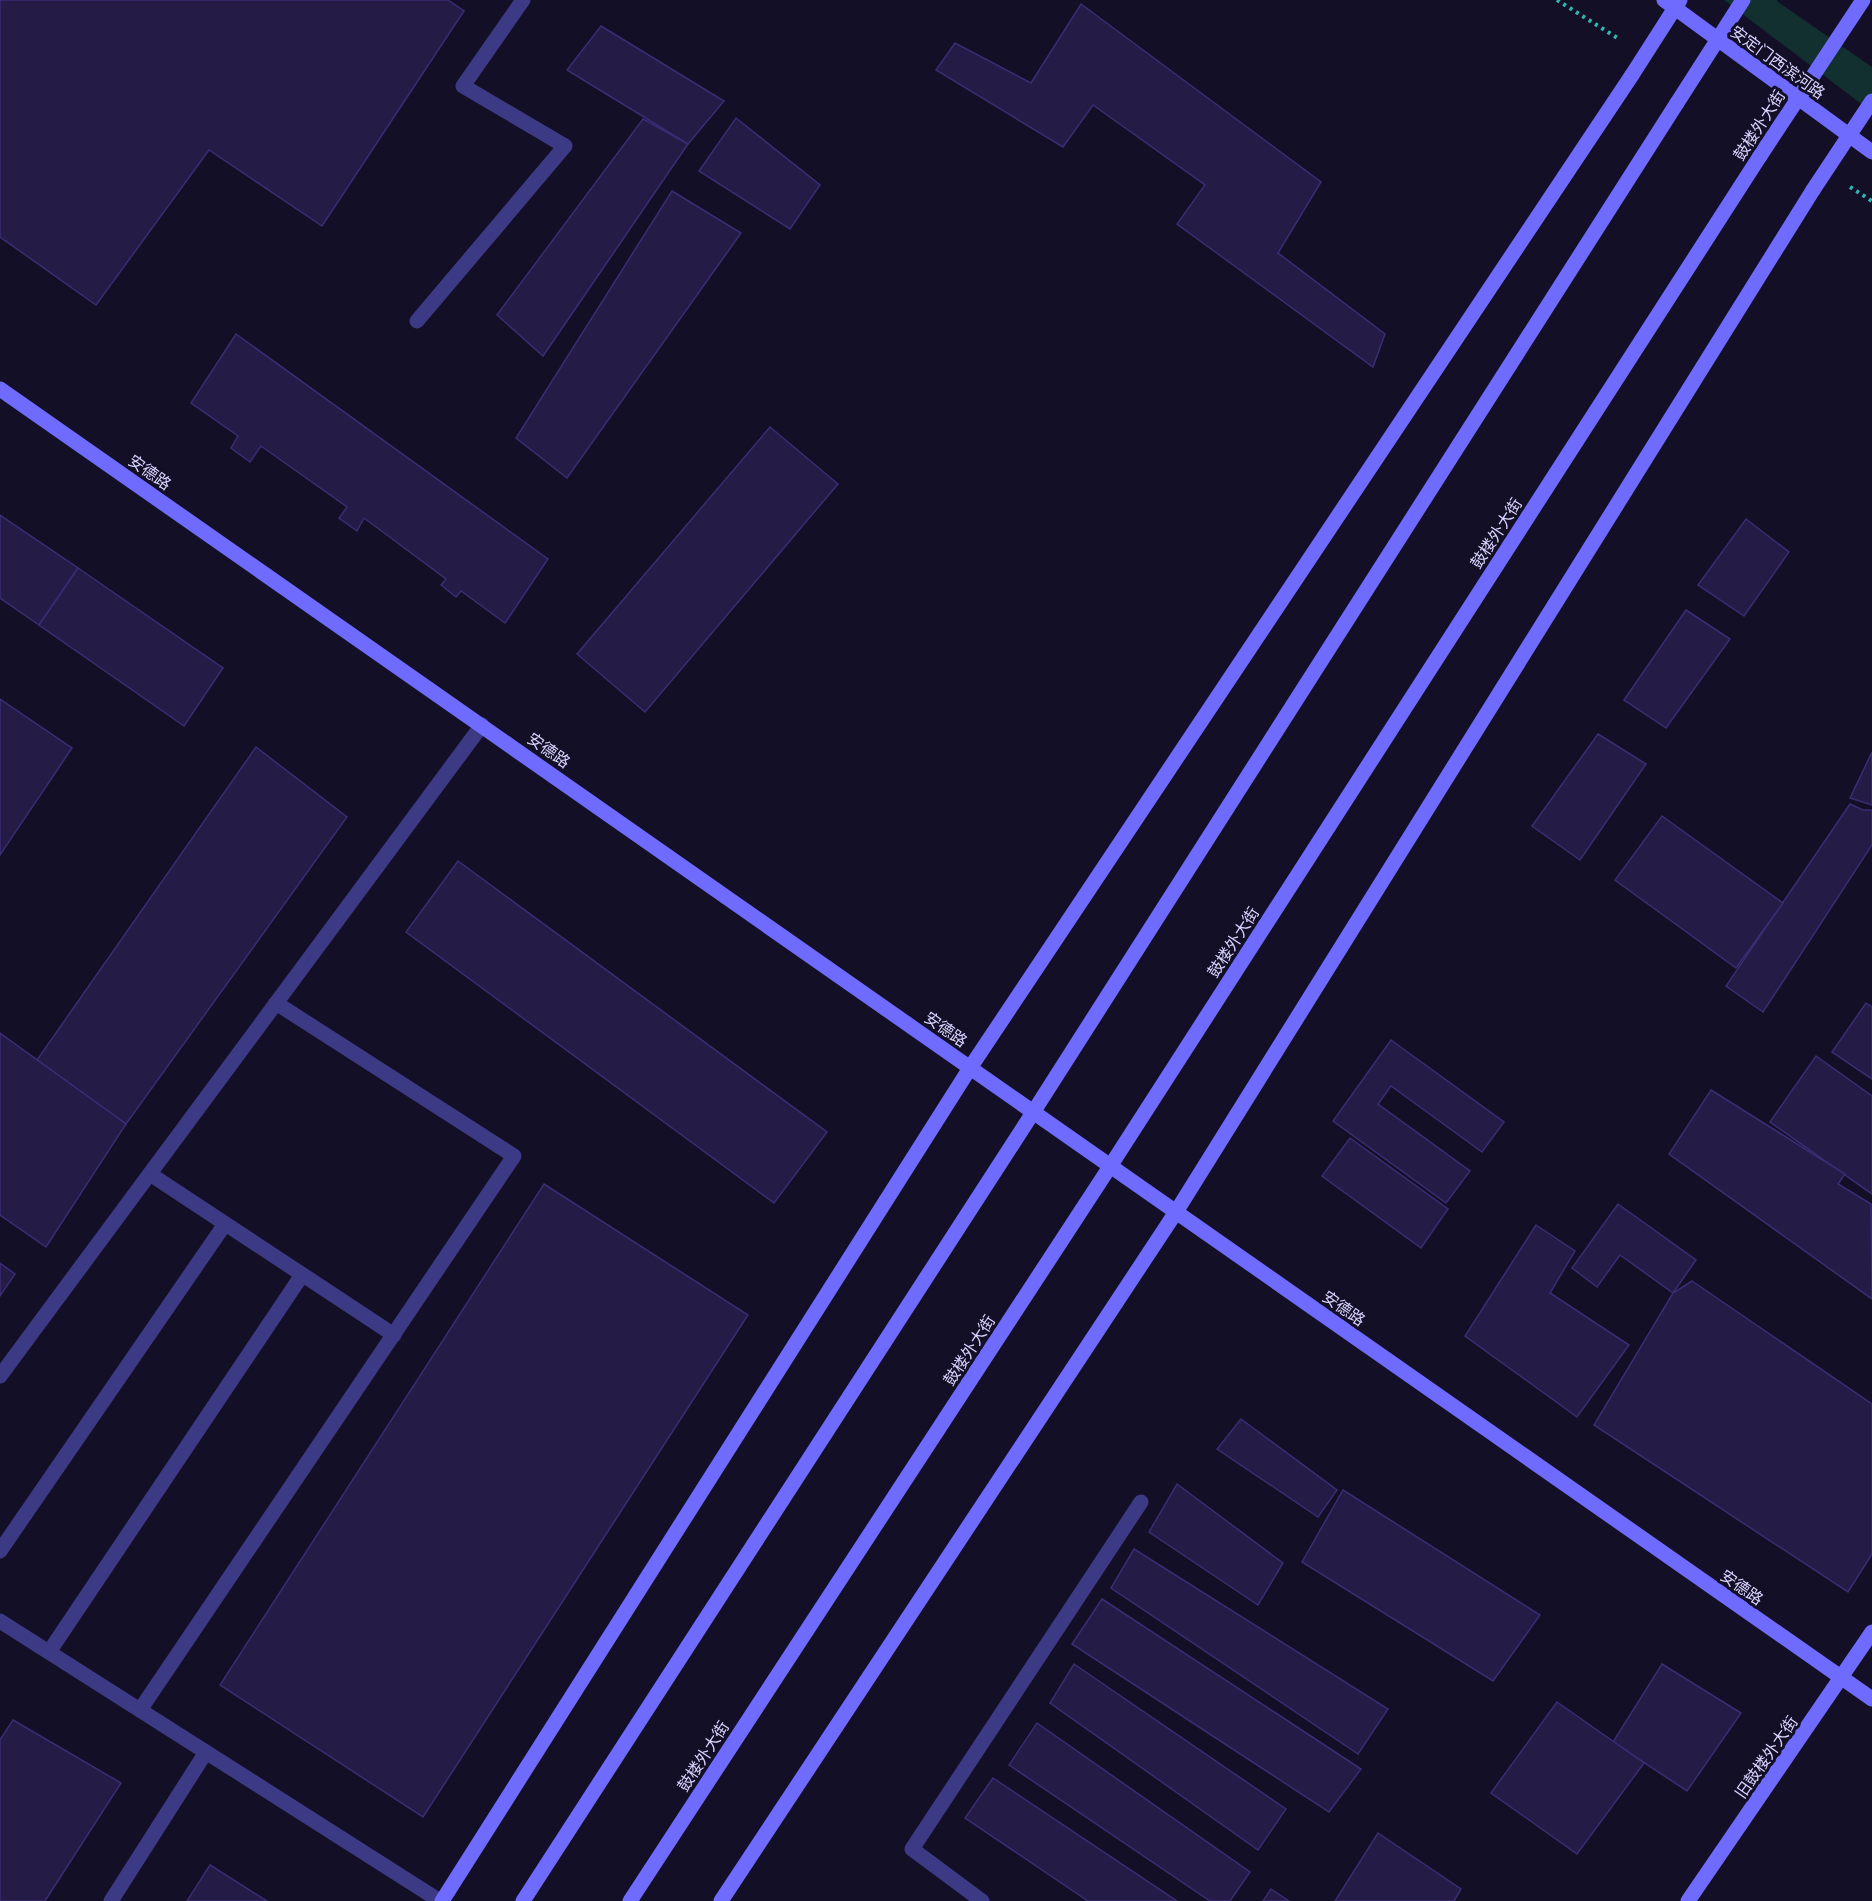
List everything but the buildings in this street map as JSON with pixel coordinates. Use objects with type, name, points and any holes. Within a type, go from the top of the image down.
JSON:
[{"type":"street","name":"安定门西滨河路","points":[[1664,0],[1872,152]]},
{"type":"street","points":[[441,1901],[970,1068],[1680,0]]},
{"type":"street","points":[[523,1901],[1034,1111],[1743,0]]},
{"type":"street","name":"鼓楼外大街","points":[[630,1901],[1111,1165],[1760,156],[1863,0]]},
{"type":"street","points":[[721,1901],[1176,1212],[1813,190],[1872,101]]},
{"type":"street","name":"安德路","points":[[0,389],[482,724],[1872,1699]]},
{"type":"street","name":"旧鼓楼外大街","points":[[1688,1901],[1872,1632]]},
{"type":"lane","points":[[417,321],[565,146],[463,86],[523,0]]},
{"type":"lane","points":[[0,1376],[482,724]]},
{"type":"lane","points":[[140,1710],[514,1156],[276,1003]]},
{"type":"lane","points":[[150,1174],[394,1335]]},
{"type":"lane","points":[[0,1551],[225,1224]]},
{"type":"lane","points":[[49,1652],[302,1275]]},
{"type":"lane","points":[[982,1901],[963,1895],[912,1849],[1141,1502]]},
{"type":"lane","points":[[0,1621],[441,1901]]},
{"type":"lane","points":[[111,1901],[206,1752]]},
{"type":"path","points":[[1557,0],[1620,40]]},
{"type":"path","points":[[1847,186],[1872,201]]},
{"type":"green space","points":[[1724,0],[1872,0],[1872,112]]},
{"type":"pier","points":[[1777,0],[1872,0],[1872,67],[1778,2]]}]
